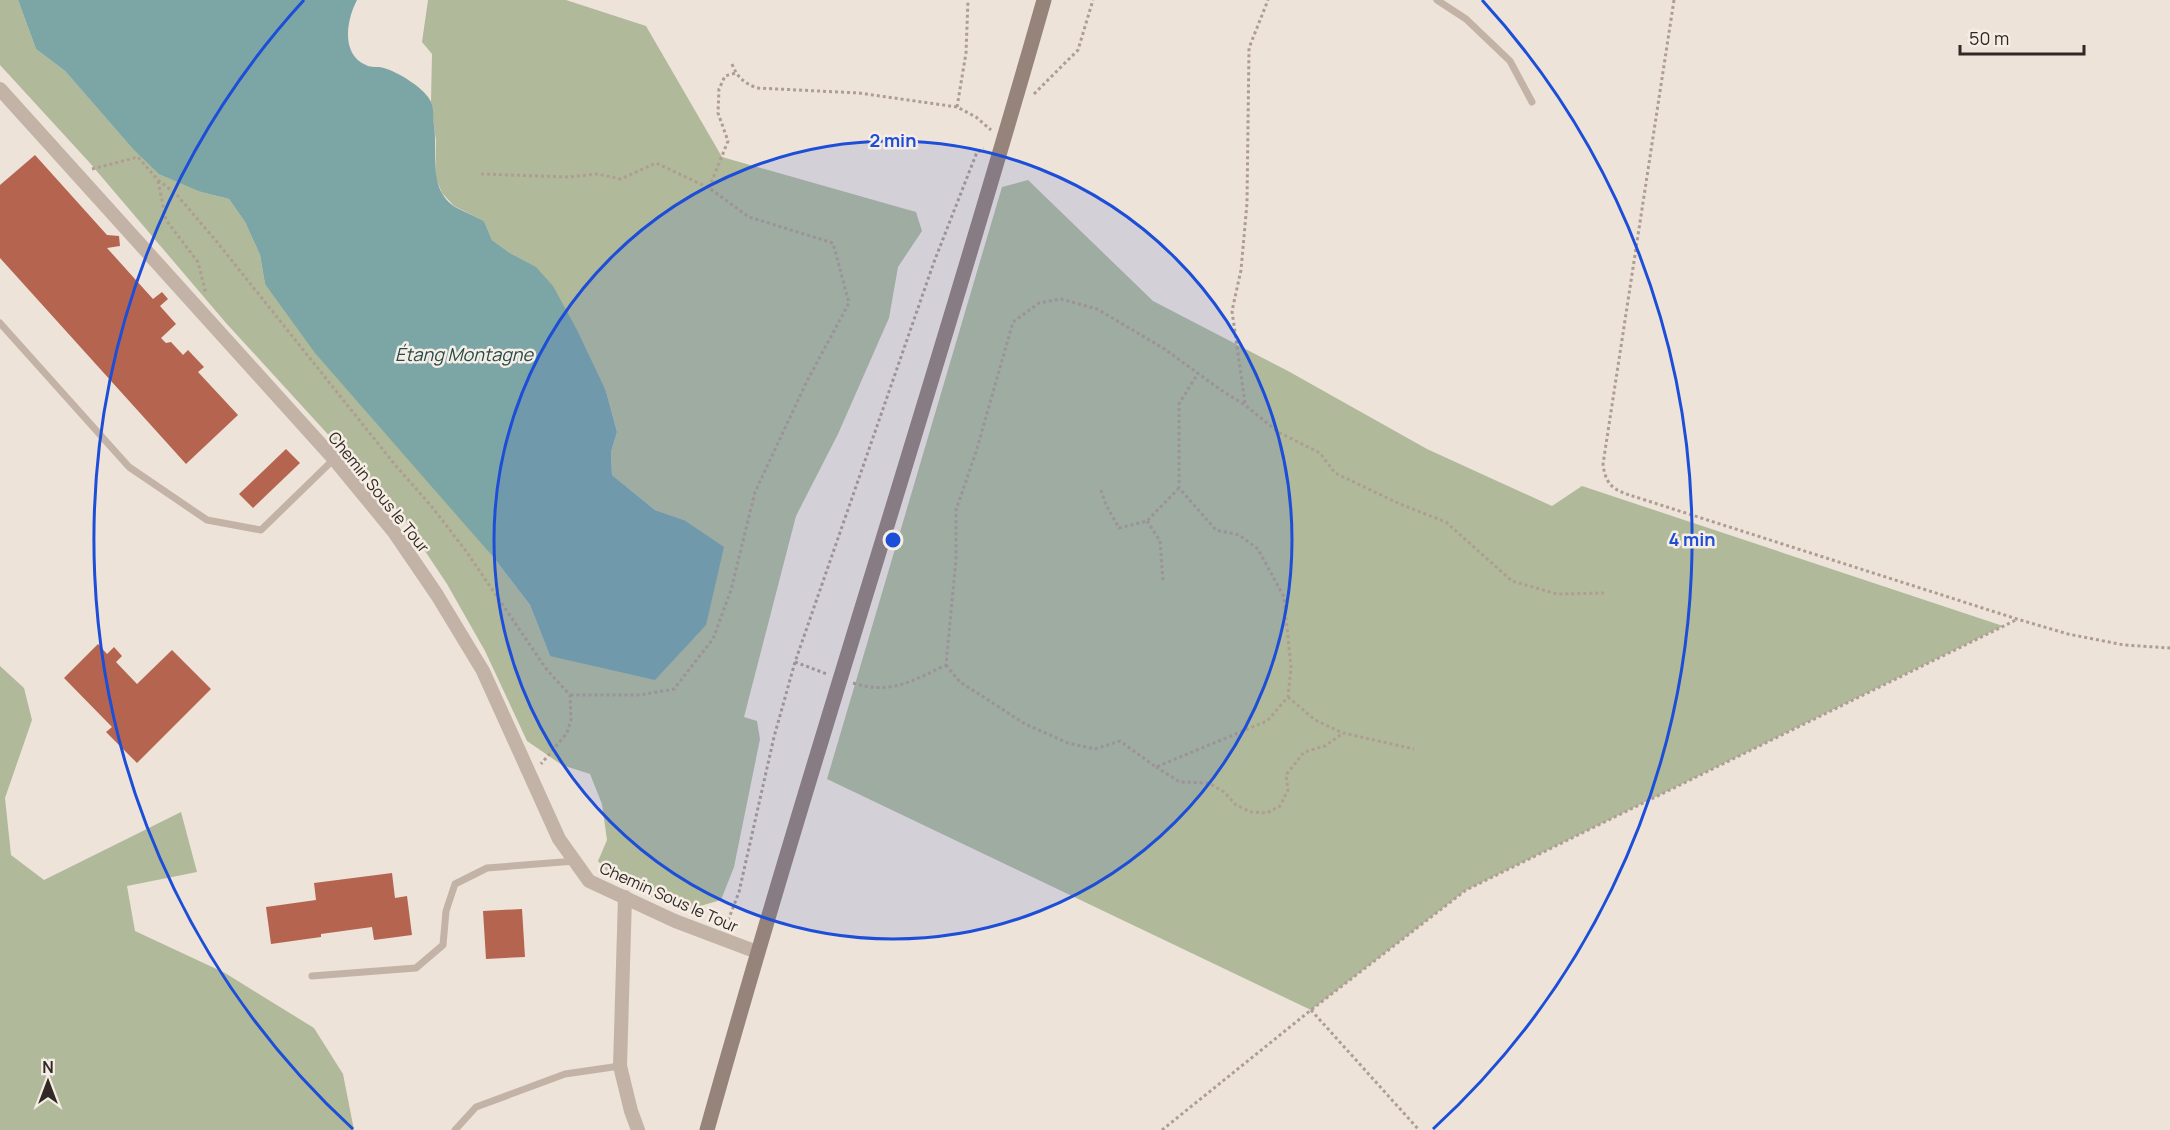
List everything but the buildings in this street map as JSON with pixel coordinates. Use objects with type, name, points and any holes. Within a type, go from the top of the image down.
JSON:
[{"type":"street","points":[[707,1130],[756,952],[1005,141],[1044,0]]},
{"type":"street","name":"Chemin Sous le Tour","points":[[0,89],[334,459],[394,532],[437,595],[483,670],[559,840],[589,881],[675,921],[756,952]]},
{"type":"street","points":[[625,897],[620,1066],[631,1111],[639,1130]]},
{"type":"lane","points":[[1437,0],[1466,19],[1510,61],[1532,102]]},
{"type":"lane","points":[[0,323],[129,467],[207,520],[261,530],[334,459]]},
{"type":"lane","points":[[312,976],[416,968],[443,945],[446,910],[455,884],[487,868],[575,861]]},
{"type":"lane","points":[[455,1130],[476,1107],[565,1074],[620,1066]]},
{"type":"path","points":[[957,107],[966,53],[968,0]]},
{"type":"path","points":[[1011,117],[1078,50],[1093,0]]},
{"type":"path","points":[[1245,405],[1232,311],[1241,270],[1247,203],[1249,48],[1268,0]]},
{"type":"path","points":[[1674,0],[1603,464],[1604,477],[1611,487],[2017,620],[2068,634],[2124,645],[2170,648]]},
{"type":"path","points":[[721,939],[739,892],[774,737],[795,662],[934,262],[977,152],[1005,141],[976,117],[957,107],[859,93],[757,88],[745,83],[732,64]]},
{"type":"path","points":[[709,188],[728,141],[718,113],[719,89],[725,76],[736,73]]},
{"type":"path","points":[[76,173],[138,157],[177,195],[217,242],[466,551],[547,670],[570,695],[572,720],[567,733],[531,777]]},
{"type":"path","points":[[481,174],[568,177],[598,174],[621,179],[656,163],[709,188],[748,217],[833,243],[849,303],[807,381],[755,492],[731,590],[713,639],[675,688],[640,695],[570,695]]},
{"type":"path","points":[[158,179],[166,220],[198,262],[208,301],[200,311]]},
{"type":"path","points":[[1344,733],[1325,746],[1304,752],[1286,775],[1287,790],[1280,806],[1267,813],[1251,812],[1236,805],[1224,792],[1209,783],[1180,782],[1120,741],[1095,749],[1068,743],[1025,723],[960,682],[946,665],[956,559],[956,510],[976,452],[1013,322],[1039,303],[1061,299],[1097,309],[1163,348],[1245,405],[1278,432],[1320,453],[1335,473],[1400,504],[1446,522],[1512,581],[1557,594],[1604,593]]},
{"type":"path","points":[[1156,766],[1267,721],[1287,697],[1291,667],[1284,597],[1258,549],[1239,535],[1216,530],[1179,488],[1179,404],[1198,373]]},
{"type":"path","points":[[1101,490],[1106,505],[1119,528],[1147,521],[1179,488]]},
{"type":"path","points":[[1147,521],[1160,541],[1163,581]]},
{"type":"path","points":[[1162,1130],[1311,1010],[1466,890],[2017,620]]},
{"type":"path","points":[[795,662],[868,688],[900,686],[946,665]]},
{"type":"path","points":[[1287,697],[1315,720],[1344,733],[1414,749]]},
{"type":"path","points":[[1311,1010],[1419,1130]]},
{"type":"green space","points":[[0,0],[18,0],[36,49],[65,71],[132,148],[201,192],[229,199],[245,222],[260,255],[265,284],[494,558],[530,605],[550,656],[684,520],[655,510],[612,475],[611,452],[617,432],[606,391],[535,267],[492,240],[484,221],[454,206],[442,193],[435,176],[436,141],[431,101],[432,54],[422,42],[428,0],[566,0],[646,26],[722,157],[916,212],[922,231],[898,267],[889,318],[838,434],[796,516],[744,717],[757,721],[760,739],[734,867],[721,900],[690,909],[654,898],[610,875],[598,861],[607,840],[602,804],[590,774],[562,765],[527,741],[485,651],[447,584],[399,512],[226,323],[89,162],[0,65]]},
{"type":"green space","points":[[1028,180],[1153,301],[1288,371],[1427,449],[1552,506],[1582,486],[2003,626],[1466,890],[1311,1010],[827,779],[1002,187]]},
{"type":"green space","points":[[0,666],[24,688],[32,720],[5,798],[11,855],[44,880],[181,812],[197,872],[127,886],[135,931],[225,973],[314,1028],[343,1074],[354,1130],[0,1130]]},
{"type":"water","name":"Étang Montagne","points":[[18,0],[357,0],[353,8],[348,36],[352,53],[366,65],[384,68],[404,77],[428,97],[433,111],[437,180],[446,199],[455,207],[484,221],[492,240],[536,267],[553,286],[577,330],[606,391],[617,432],[611,452],[612,475],[655,510],[684,520],[724,547],[706,625],[655,680],[550,656],[530,605],[494,558],[315,353],[265,284],[260,255],[245,222],[229,199],[201,192],[159,174],[132,148],[65,71],[36,49]]}]
